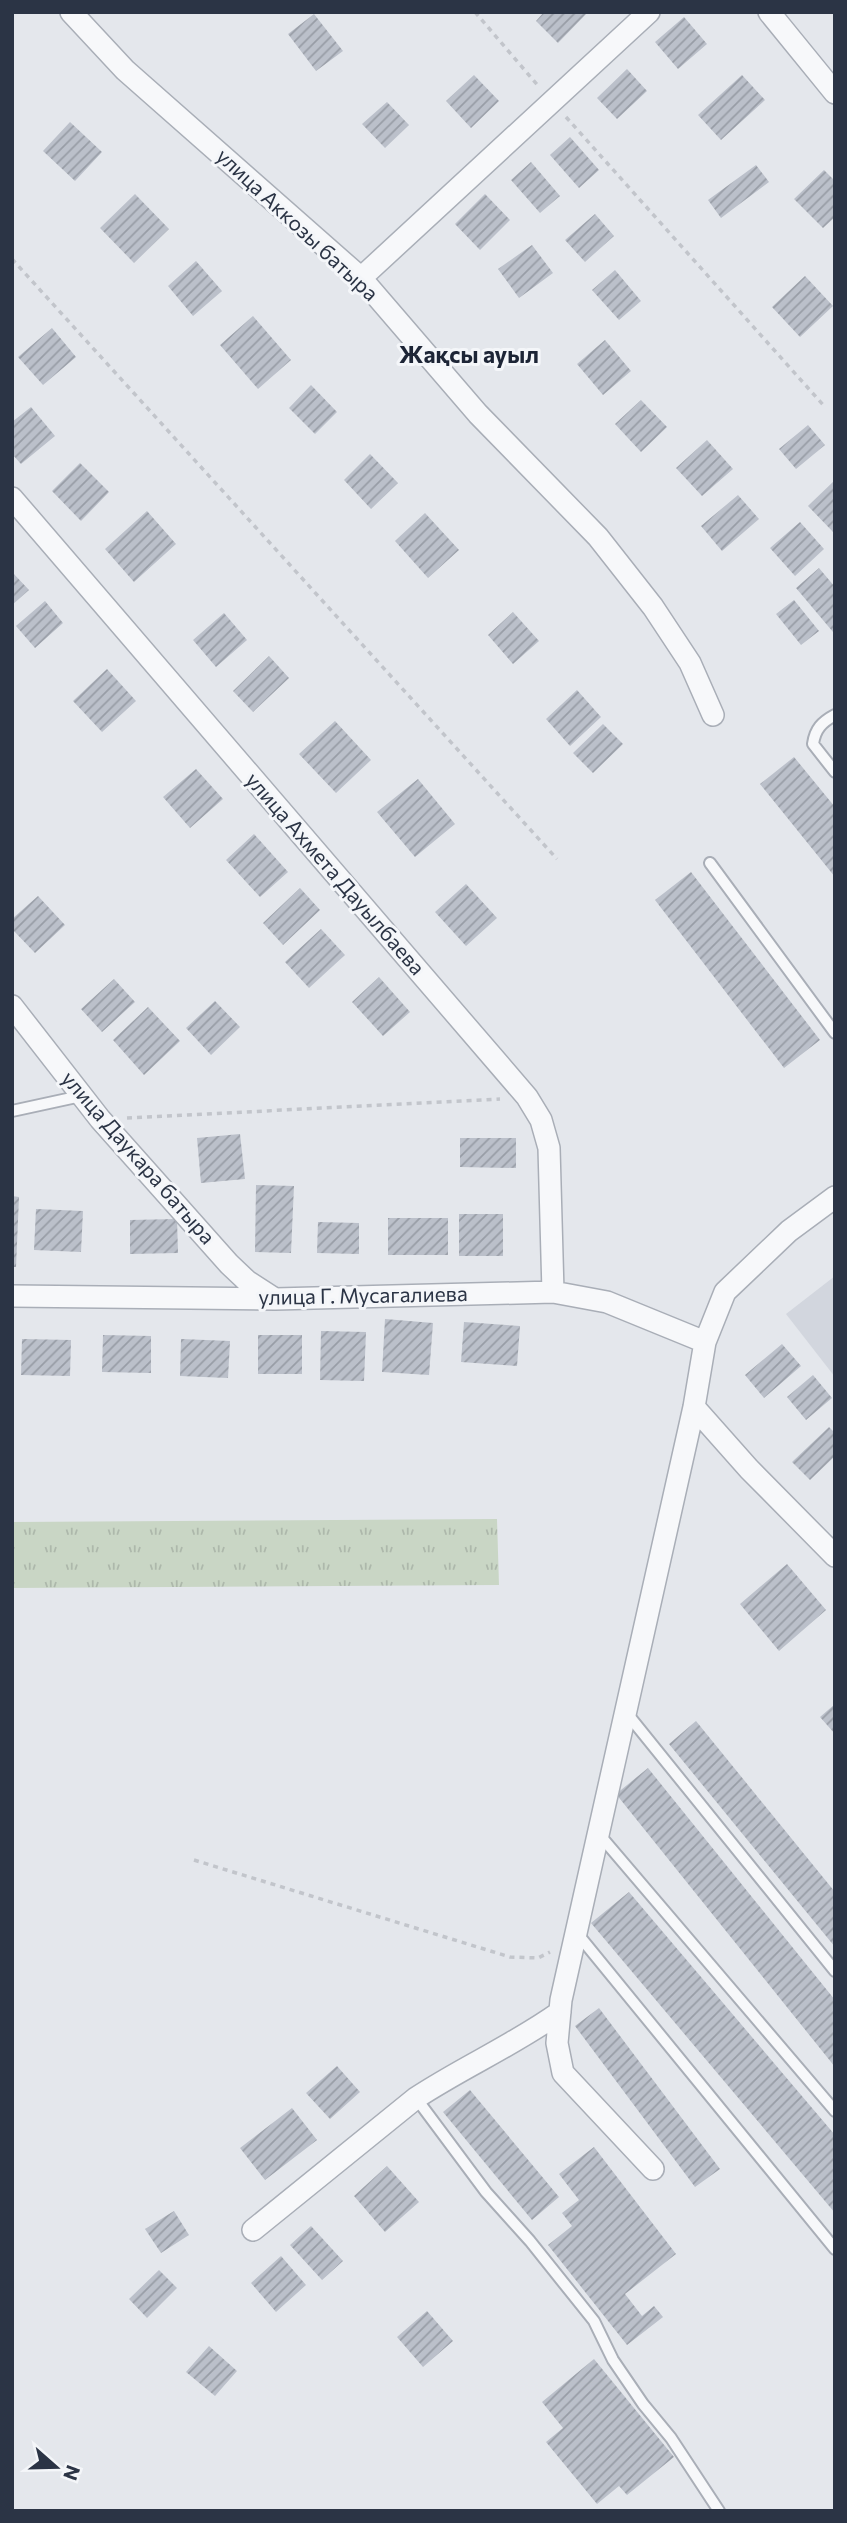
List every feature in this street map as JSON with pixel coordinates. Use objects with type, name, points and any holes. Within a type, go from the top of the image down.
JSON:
[{"type":"street","name":"улица Аккозы батыра","points":[[71,12],[125,70],[361,278],[478,414],[598,537],[661,618],[690,663],[713,715]]},
{"type":"street","points":[[361,278],[649,12]]},
{"type":"street","points":[[769,12],[835,93]]},
{"type":"street","name":"улица Ахмета Дауылбаева","points":[[12,498],[527,1097],[541,1120],[550,1148],[553,1292]]},
{"type":"street","name":"улица Даукара батыра","points":[[12,1006],[100,1119],[229,1264],[247,1281],[275,1299]]},
{"type":"street","points":[[653,2169],[564,2073],[557,2043],[560,2012],[694,1407],[705,1342],[725,1292],[789,1231],[835,1197]]},
{"type":"street","name":"улица Г. Мусагалиева","points":[[12,1296],[275,1299],[553,1292],[607,1302],[705,1342]]},
{"type":"street","points":[[694,1407],[749,1469],[835,1556]]},
{"type":"street","points":[[253,2230],[416,2098],[445,2079],[530,2034],[560,2012]]},
{"type":"lane","points":[[835,715],[823,722],[814,733],[813,744],[835,772]]},
{"type":"lane","points":[[710,863],[835,1033]]},
{"type":"lane","points":[[12,1111],[81,1096]]},
{"type":"lane","points":[[625,1711],[835,1971]]},
{"type":"lane","points":[[598,1833],[835,2111]]},
{"type":"lane","points":[[576,1932],[835,2249]]},
{"type":"lane","points":[[416,2098],[486,2192],[530,2241],[594,2321],[613,2360],[643,2404],[671,2438],[719,2511]]},
{"type":"path","points":[[475,12],[825,407]]},
{"type":"path","points":[[12,259],[557,859]]},
{"type":"path","points":[[100,1119],[527,1097]]},
{"type":"path","points":[[194,1860],[510,1956],[538,1958],[558,1944]]},
{"type":"shaded area","points":[[835,1276],[835,1377],[786,1314]]},
{"type":"green space","points":[[497,1519],[499,1585],[12,1588],[12,1522]]},
{"type":"building","points":[[544,12],[588,12],[558,43],[536,21]]},
{"type":"building","points":[[314,14],[343,51],[316,71],[288,34]]},
{"type":"building","points":[[684,17],[707,44],[678,69],[655,42]]},
{"type":"building","points":[[627,69],[647,91],[617,119],[597,98]]},
{"type":"building","points":[[474,75],[499,101],[471,128],[446,101]]},
{"type":"building","points":[[742,75],[765,100],[721,140],[698,115]]},
{"type":"building","points":[[387,102],[409,125],[385,148],[362,124]]},
{"type":"building","points":[[70,122],[102,152],[75,181],[43,151]]},
{"type":"building","points":[[570,137],[599,170],[579,188],[550,155]]},
{"type":"building","points":[[531,162],[560,196],[540,213],[511,180]]},
{"type":"building","points":[[756,165],[769,182],[721,218],[708,200]]},
{"type":"building","points":[[824,170],[835,181],[835,217],[823,228],[794,199]]},
{"type":"building","points":[[135,194],[169,229],[134,263],[100,228]]},
{"type":"building","points":[[485,194],[510,220],[480,250],[455,224]]},
{"type":"building","points":[[595,214],[614,236],[585,262],[565,240]]},
{"type":"building","points":[[532,245],[553,273],[519,298],[498,269]]},
{"type":"building","points":[[196,261],[222,291],[193,316],[168,286]]},
{"type":"building","points":[[615,270],[641,301],[619,320],[592,290]]},
{"type":"building","points":[[805,276],[833,306],[800,337],[772,307]]},
{"type":"building","points":[[253,316],[291,360],[258,389],[220,345]]},
{"type":"building","points":[[52,328],[76,357],[43,385],[18,357]]},
{"type":"building","points":[[605,340],[631,371],[603,395],[577,364]]},
{"type":"building","points":[[311,385],[337,412],[315,434],[289,408]]},
{"type":"building","points":[[641,400],[667,427],[641,452],[615,424]]},
{"type":"building","points":[[31,407],[55,436],[21,464],[12,454],[12,422]]},
{"type":"building","points":[[808,425],[825,445],[796,469],[779,449]]},
{"type":"building","points":[[707,440],[733,469],[702,496],[676,468]]},
{"type":"building","points":[[370,454],[398,483],[371,509],[344,480]]},
{"type":"building","points":[[80,463],[109,492],[81,521],[52,491]]},
{"type":"building","points":[[835,480],[835,534],[808,506]]},
{"type":"building","points":[[738,495],[759,519],[722,551],[701,526]]},
{"type":"building","points":[[147,511],[176,544],[134,582],[105,549]]},
{"type":"building","points":[[425,513],[459,550],[428,578],[395,541]]},
{"type":"building","points":[[800,522],[824,549],[795,576],[770,548]]},
{"type":"building","points":[[819,568],[835,587],[833,632],[796,588]]},
{"type":"building","points":[[12,572],[29,590],[12,605]]},
{"type":"building","points":[[794,600],[819,631],[801,645],[776,614]]},
{"type":"building","points":[[45,601],[63,623],[35,648],[16,626]]},
{"type":"building","points":[[513,612],[539,641],[513,664],[488,635]]},
{"type":"building","points":[[224,613],[247,640],[216,667],[193,640]]},
{"type":"building","points":[[269,656],[289,678],[253,712],[233,691]]},
{"type":"building","points":[[107,669],[136,701],[102,732],[73,701]]},
{"type":"building","points":[[577,690],[601,717],[570,746],[546,719]]},
{"type":"building","points":[[335,721],[371,760],[336,793],[299,754]]},
{"type":"building","points":[[603,724],[623,744],[593,773],[573,753]]},
{"type":"building","points":[[794,757],[835,807],[835,877],[760,784]]},
{"type":"building","points":[[196,769],[223,799],[190,828],[163,797]]},
{"type":"building","points":[[418,779],[455,824],[415,857],[377,812]]},
{"type":"building","points":[[254,834],[288,872],[260,897],[226,860]]},
{"type":"building","points":[[691,872],[820,1040],[784,1068],[655,900]]},
{"type":"building","points":[[466,884],[497,918],[466,946],[435,912]]},
{"type":"building","points":[[300,888],[320,910],[283,945],[263,923]]},
{"type":"building","points":[[38,896],[65,925],[35,953],[12,929],[12,919]]},
{"type":"building","points":[[321,929],[345,955],[309,988],[285,962]]},
{"type":"building","points":[[379,977],[410,1012],[383,1036],[352,1002]]},
{"type":"building","points":[[114,979],[135,1002],[102,1032],[81,1009]]},
{"type":"building","points":[[215,1001],[240,1027],[211,1055],[186,1028]]},
{"type":"building","points":[[148,1007],[180,1041],[144,1075],[113,1040]]},
{"type":"building","points":[[240,1134],[245,1179],[201,1183],[197,1138]]},
{"type":"building","points":[[460,1138],[516,1138],[516,1168],[460,1167]]},
{"type":"building","points":[[256,1185],[294,1186],[291,1253],[255,1252]]},
{"type":"building","points":[[12,1196],[19,1197],[16,1267],[12,1267]]},
{"type":"building","points":[[36,1209],[83,1211],[81,1252],[34,1250]]},
{"type":"building","points":[[459,1214],[503,1214],[503,1256],[459,1256]]},
{"type":"building","points":[[388,1218],[448,1218],[448,1255],[388,1255]]},
{"type":"building","points":[[177,1219],[178,1253],[130,1254],[130,1220]]},
{"type":"building","points":[[318,1222],[359,1223],[359,1254],[317,1253]]},
{"type":"building","points":[[385,1319],[433,1323],[429,1375],[382,1372]]},
{"type":"building","points":[[464,1322],[520,1326],[517,1366],[461,1362]]},
{"type":"building","points":[[321,1331],[366,1332],[364,1381],[320,1380]]},
{"type":"building","points":[[103,1335],[151,1336],[151,1373],[102,1372]]},
{"type":"building","points":[[258,1335],[302,1335],[302,1374],[258,1374]]},
{"type":"building","points":[[22,1339],[71,1340],[70,1376],[21,1375]]},
{"type":"building","points":[[181,1339],[230,1341],[228,1378],[180,1376]]},
{"type":"building","points":[[782,1344],[801,1366],[764,1398],[745,1375]]},
{"type":"building","points":[[813,1375],[832,1398],[806,1420],[787,1397]]},
{"type":"building","points":[[829,1427],[835,1433],[835,1456],[810,1480],[792,1462]]},
{"type":"building","points":[[787,1564],[826,1610],[779,1651],[740,1604]]},
{"type":"building","points":[[835,1704],[835,1734],[820,1717]]},
{"type":"building","points":[[696,1721],[835,1892],[835,1947],[669,1744]]},
{"type":"building","points":[[648,1768],[835,2000],[835,2067],[616,1794]]},
{"type":"building","points":[[629,1892],[835,2135],[835,2213],[591,1923]]},
{"type":"building","points":[[599,2008],[720,2169],[695,2187],[575,2026]]},
{"type":"building","points":[[337,2066],[360,2092],[330,2119],[306,2093]]},
{"type":"building","points":[[470,2090],[559,2197],[532,2220],[443,2112]]},
{"type":"building","points":[[292,2108],[317,2140],[265,2180],[240,2148]]},
{"type":"building","points":[[594,2147],[676,2254],[625,2294],[642,2316],[654,2306],[663,2317],[627,2345],[548,2245],[572,2226],[562,2213],[579,2200],[559,2174]]},
{"type":"building","points":[[387,2166],[419,2202],[385,2232],[354,2196]]},
{"type":"building","points":[[174,2211],[189,2235],[161,2253],[145,2229]]},
{"type":"building","points":[[311,2226],[343,2261],[322,2280],[290,2245]]},
{"type":"building","points":[[281,2256],[306,2285],[276,2312],[251,2283]]},
{"type":"building","points":[[159,2270],[177,2288],[147,2318],[129,2299]]},
{"type":"building","points":[[427,2311],[453,2341],[423,2367],[397,2337]]},
{"type":"building","points":[[209,2346],[237,2371],[215,2396],[186,2372]]},
{"type":"building","points":[[594,2359],[674,2457],[627,2495],[619,2486],[597,2504],[546,2442],[563,2428],[542,2402]]},
{"type":"district","name":"Жақсы ауыл","points":[[469,355]]}]
